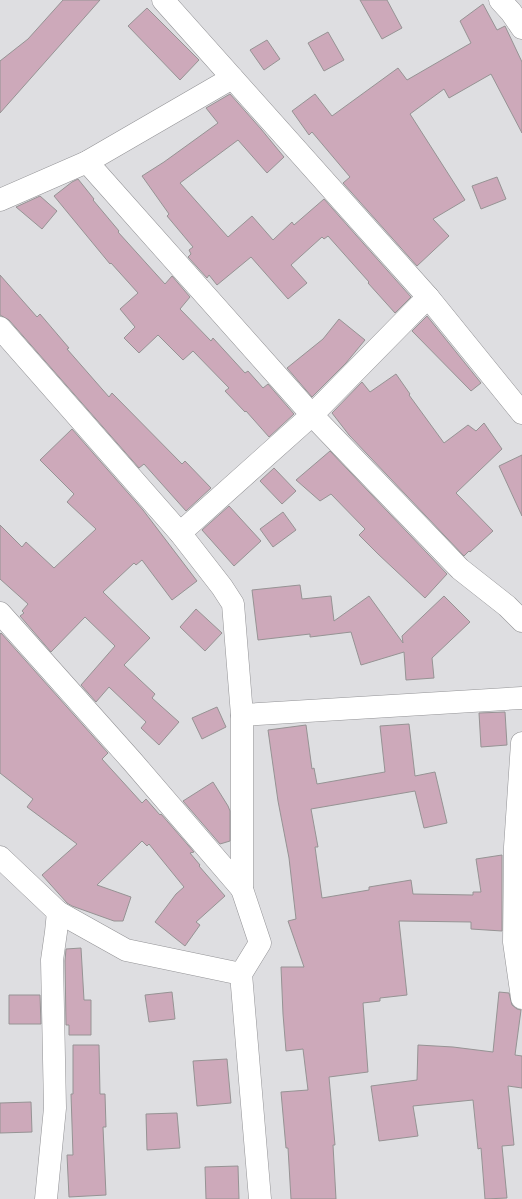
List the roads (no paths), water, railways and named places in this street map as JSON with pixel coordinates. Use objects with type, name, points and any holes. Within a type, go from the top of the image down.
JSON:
[{"type":"street","points":[[163,0],[428,297],[522,413]]},
{"type":"street","points":[[0,200],[87,162],[232,78]]},
{"type":"street","points":[[87,162],[312,416],[460,569],[507,606],[522,621]]},
{"type":"street","points":[[180,533],[312,416],[428,297]]},
{"type":"street","points":[[0,328],[180,533],[222,587],[233,604],[242,715],[242,889],[260,943],[241,974],[260,1199]]},
{"type":"street","points":[[0,613],[132,761],[242,889]]},
{"type":"street","points":[[242,715],[522,698]]},
{"type":"street","points":[[522,750],[515,847],[518,943],[522,998]]},
{"type":"street","points":[[0,857],[58,912],[126,950],[241,974]]},
{"type":"street","points":[[46,1199],[55,1108],[52,960],[58,912]]}]
